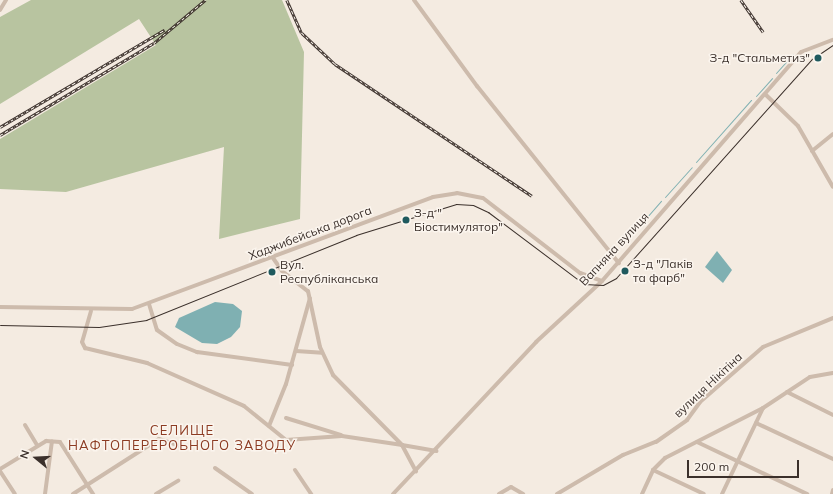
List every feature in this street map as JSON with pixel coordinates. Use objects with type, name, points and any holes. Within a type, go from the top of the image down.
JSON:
[{"type":"street","points":[[0,10],[6,0]]},
{"type":"street","points":[[414,0],[486,98],[619,263]]},
{"type":"street","name":"Вапняна вулиця","points":[[393,494],[536,342],[602,281],[619,263],[802,52],[833,40]]},
{"type":"street","points":[[765,94],[793,119],[833,187]]},
{"type":"street","points":[[812,151],[833,134]]},
{"type":"street","name":"Хаджибейська дорога","points":[[0,307],[91,311],[125,310],[149,304],[433,197],[470,193],[483,198],[580,274],[602,281]]},
{"type":"street","points":[[272,258],[286,274],[306,288],[310,297],[322,353],[333,375],[402,445],[416,471]]},
{"type":"street","points":[[269,426],[292,365],[310,297]]},
{"type":"street","points":[[149,304],[157,330],[177,344],[198,352],[292,365]]},
{"type":"street","points":[[91,311],[82,342],[85,348],[147,363],[244,406],[286,440],[342,436]]},
{"type":"street","name":"вулиця Нікітіна","points":[[557,494],[623,456],[656,442],[687,420],[700,402],[763,347],[833,318]]},
{"type":"street","points":[[296,351],[322,353]]},
{"type":"street","points":[[642,494],[653,470],[665,458],[763,408],[810,377],[833,373]]},
{"type":"street","points":[[787,392],[833,415]]},
{"type":"street","points":[[722,494],[763,408]]},
{"type":"street","points":[[286,418],[342,436],[436,450]]},
{"type":"street","points":[[756,423],[833,459]]},
{"type":"street","points":[[25,425],[37,445]]},
{"type":"street","points":[[73,494],[159,438],[180,446]]},
{"type":"street","points":[[45,494],[52,442]]},
{"type":"street","points":[[15,494],[0,470],[37,445],[60,442],[93,494]]},
{"type":"street","points":[[697,442],[807,494]]},
{"type":"street","points":[[215,468],[252,494]]},
{"type":"street","points":[[295,470],[311,494]]},
{"type":"street","points":[[653,470],[704,494]]},
{"type":"street","points":[[156,494],[178,481]]},
{"type":"street","points":[[499,494],[511,487],[523,494]]},
{"type":"street","points":[[832,494],[833,490]]},
{"type":"green space","points":[[31,0],[282,0],[304,52],[300,219],[219,239],[224,147],[66,192],[0,189],[0,139],[156,45],[139,19],[0,104],[0,17]]},
{"type":"water","points":[[717,251],[732,270],[723,283],[705,267]]},
{"type":"water","points":[[215,302],[233,304],[242,311],[240,327],[231,337],[217,344],[202,343],[175,327],[179,318]]},
{"type":"waterway","points":[[776,73],[793,54]]},
{"type":"waterway","points":[[756,96],[772,78]]},
{"type":"waterway","points":[[696,162],[751,100]]},
{"type":"waterway","points":[[665,197],[692,167]]},
{"type":"waterway","points":[[640,225],[661,201]]},
{"type":"tram line","points":[[0,325],[99,327],[146,320],[356,235],[456,204],[473,205],[488,212],[584,284],[603,285],[616,278],[812,59],[833,45]]},
{"type":"railway","points":[[0,135],[154,43],[205,0]]},
{"type":"railway","points":[[287,0],[302,33],[335,64],[532,196]]},
{"type":"railway","points":[[741,0],[763,32]]},
{"type":"railway","points":[[0,127],[164,30]]},
{"type":"place","name":"З-д \"Стальметиз\"","points":[[818,58]]},
{"type":"place","name":"З-д \" Біостимулятор\"","points":[[406,220]]},
{"type":"place","name":"З-д \"Лаків та фарб\"","points":[[625,271]]},
{"type":"place","name":"Вул. Республіканська","points":[[272,272]]},
{"type":"district","name":"СЕЛИЩЕ НАФТОПЕРЕРОБНОГО ЗАВОДУ","points":[[182,438]]}]
